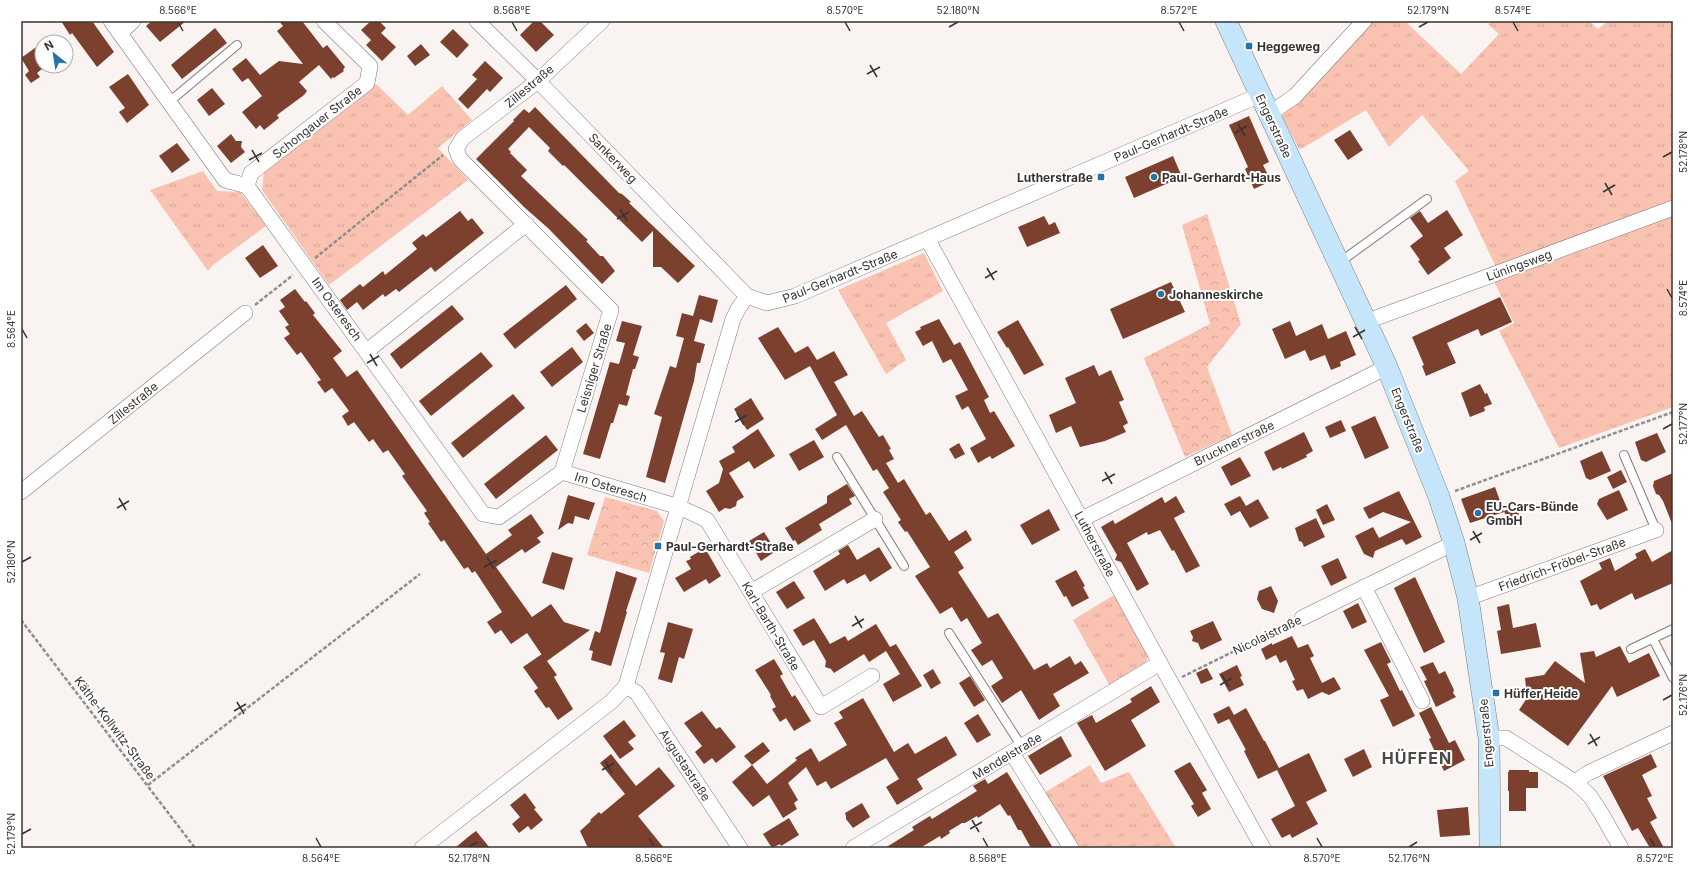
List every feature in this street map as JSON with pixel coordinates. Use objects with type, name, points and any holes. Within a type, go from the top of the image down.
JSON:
[{"type":"main road","name":"Engerstraße","points":[[1226,21],[1387,367],[1439,497],[1454,543],[1468,598],[1489,738],[1490,848]]},
{"type":"street","points":[[133,21],[115,27],[225,180],[247,186]]},
{"type":"street","name":"Schongauer Straße","points":[[247,186],[251,173],[367,83],[370,66],[324,21]]},
{"type":"street","name":"Sankerweg","points":[[477,21],[538,81],[748,296]]},
{"type":"street","name":"Zillestraße","points":[[456,149],[463,138],[538,81],[602,21]]},
{"type":"street","points":[[1269,114],[1295,96],[1364,21]]},
{"type":"street","name":"Paul-Gerhardt-Straße","points":[[748,296],[767,304],[796,296],[1260,95]]},
{"type":"street","name":"Leisniger Straße","points":[[456,149],[460,159],[611,310],[562,472]]},
{"type":"street","name":"Im Osteresch","points":[[247,186],[483,514],[499,517],[562,472],[679,507]]},
{"type":"street","name":"Lüningsweg","points":[[1366,322],[1673,208]]},
{"type":"street","points":[[367,351],[526,224]]},
{"type":"street","name":"Lutherstraße","points":[[928,240],[1082,518],[1170,683],[1263,848]]},
{"type":"street","points":[[422,848],[611,702],[626,686],[733,319],[738,309],[748,296]]},
{"type":"street","name":"Zillestraße","points":[[21,492],[245,313]]},
{"type":"street","name":"Brucknerstraße","points":[[1082,518],[1387,367]]},
{"type":"street","name":"Karl-Barth-Straße","points":[[679,507],[707,520],[821,707],[872,676]]},
{"type":"street","points":[[751,592],[876,519]]},
{"type":"street","name":"Friedrich-Fröbel-Straße","points":[[1468,598],[1656,530]]},
{"type":"street","name":"Nicolaistraße","points":[[1302,618],[1454,543]]},
{"type":"street","points":[[1364,587],[1422,701]]},
{"type":"street","name":"Mendelstraße","points":[[853,848],[1160,663]]},
{"type":"street","name":"Augustastraße","points":[[626,686],[637,693],[736,847]]},
{"type":"street","points":[[1575,782],[1588,773],[1673,733]]},
{"type":"street","points":[[1489,738],[1506,738],[1575,782],[1590,796],[1621,848]]},
{"type":"street","points":[[1017,750],[1071,848]]},
{"type":"lane","points":[[169,102],[237,45]]},
{"type":"lane","points":[[1338,263],[1426,199]]},
{"type":"lane","points":[[1624,455],[1656,530]]},
{"type":"lane","points":[[837,457],[904,566]]},
{"type":"lane","points":[[1631,649],[1673,629]]},
{"type":"lane","points":[[949,633],[1017,750]]},
{"type":"lane","points":[[1653,639],[1673,678]]},
{"type":"path","points":[[245,313],[306,266],[440,156],[456,149]]},
{"type":"path","points":[[1439,497],[1673,412]]},
{"type":"path","points":[[148,785],[420,574]]},
{"type":"path","name":"Nicolaistraße","points":[[1170,683],[1302,618]]},
{"type":"path","name":"Käthe-Kollwitz-Straße","points":[[21,620],[195,848]]},
{"type":"green space","points":[[1369,21],[1405,21],[1461,74],[1499,34],[1488,24],[1492,21],[1589,21],[1598,29],[1608,21],[1673,21],[1673,200],[1496,267],[1455,181],[1469,171],[1422,115],[1389,147],[1366,110],[1299,149],[1282,116]]},
{"type":"green space","points":[[376,84],[408,115],[442,86],[472,120],[438,148],[468,180],[329,285],[262,190],[264,172]]},
{"type":"green space","points":[[203,171],[217,191],[240,192],[266,226],[213,265],[208,271],[150,190]]},
{"type":"green space","points":[[1207,214],[1241,324],[1207,367],[1232,435],[1185,457],[1144,358],[1210,324],[1182,225]]},
{"type":"green space","points":[[1673,215],[1673,407],[1559,448],[1499,331],[1514,323],[1494,281]]},
{"type":"green space","points":[[924,253],[943,291],[886,323],[906,360],[886,374],[838,290]]},
{"type":"green space","points":[[605,497],[657,511],[664,521],[649,573],[587,555]]},
{"type":"green space","points":[[1114,595],[1148,656],[1146,663],[1110,686],[1073,620]]},
{"type":"green space","points":[[1090,765],[1101,783],[1129,772],[1176,848],[1078,848],[1044,793]]},
{"type":"building","points":[[61,21],[92,21],[114,52],[97,67],[74,34],[69,34]]},
{"type":"building","points":[[152,21],[186,21],[160,42],[146,26]]},
{"type":"building","points":[[279,21],[302,21],[323,48],[327,45],[345,67],[343,70],[344,71],[331,79],[319,65],[299,82],[307,91],[304,95],[277,115],[279,118],[264,130],[260,125],[256,129],[242,112],[262,96],[248,78],[242,82],[232,69],[246,58],[260,75],[279,61],[303,64],[277,31],[283,26]]},
{"type":"building","points":[[371,21],[379,21],[386,28],[381,33],[396,47],[382,61],[366,45],[371,40],[361,30]]},
{"type":"building","points":[[534,21],[540,21],[554,35],[536,52],[520,35]]},
{"type":"building","points":[[215,28],[227,43],[182,79],[171,65]]},
{"type":"building","points":[[453,29],[469,45],[457,58],[440,42]]},
{"type":"building","points":[[421,44],[430,55],[415,66],[407,56]]},
{"type":"building","points":[[34,49],[34,74],[38,74],[40,77],[31,83],[25,75],[29,71],[21,58]]},
{"type":"building","points":[[485,61],[503,78],[490,92],[487,89],[468,109],[458,99],[477,79],[472,75]]},
{"type":"building","points":[[128,74],[149,105],[127,123],[119,112],[125,108],[109,87]]},
{"type":"building","points":[[212,88],[225,104],[209,116],[197,100]]},
{"type":"building","points":[[535,107],[619,193],[631,202],[629,203],[695,266],[678,283],[661,267],[653,267],[653,231],[642,242],[548,151],[550,148],[529,127],[508,149],[511,152],[510,153],[527,170],[521,176],[588,240],[586,241],[600,256],[603,256],[615,271],[602,284],[549,229],[524,207],[476,159],[524,109],[529,113]]},
{"type":"building","points":[[1249,116],[1269,162],[1263,165],[1271,181],[1254,189],[1245,169],[1248,167],[1229,125]]},
{"type":"building","points":[[1350,130],[1363,150],[1348,160],[1334,140]]},
{"type":"building","points":[[231,134],[236,141],[242,141],[241,147],[245,152],[231,163],[217,146]]},
{"type":"building","points":[[177,143],[190,160],[172,173],[159,156]]},
{"type":"building","name":"Paul-Gerhardt-Haus","points":[[1173,156],[1182,177],[1134,198],[1125,177]]},
{"type":"building","points":[[1447,210],[1463,235],[1444,248],[1451,258],[1428,275],[1410,246],[1423,236],[1410,218],[1420,211],[1428,223]]},
{"type":"building","points":[[460,211],[468,221],[472,218],[484,233],[435,272],[431,267],[399,292],[396,289],[385,297],[383,294],[363,310],[357,302],[347,310],[340,300],[360,284],[363,287],[383,271],[385,275],[417,249],[412,243],[423,234],[426,237]]},
{"type":"building","points":[[1044,216],[1049,225],[1055,222],[1060,233],[1027,247],[1018,227]]},
{"type":"building","points":[[263,245],[278,266],[260,278],[245,258]]},
{"type":"building","name":"Johanneskirche","points":[[1171,282],[1185,312],[1123,339],[1110,309]]},
{"type":"building","points":[[566,285],[577,299],[515,349],[503,334]]},
{"type":"building","points":[[295,289],[305,302],[306,301],[315,313],[313,315],[342,351],[333,358],[347,377],[357,370],[486,554],[512,535],[508,530],[531,514],[544,533],[537,538],[541,542],[525,553],[522,549],[496,567],[532,617],[551,604],[564,622],[590,630],[547,661],[557,675],[554,677],[573,709],[558,720],[549,707],[546,708],[534,691],[538,688],[523,667],[542,654],[527,633],[511,644],[501,630],[495,634],[487,622],[502,612],[475,571],[472,573],[468,567],[464,569],[444,540],[441,542],[428,523],[430,522],[424,513],[427,511],[402,476],[405,474],[388,450],[383,453],[373,439],[369,442],[354,422],[348,426],[342,416],[349,411],[332,388],[325,393],[317,382],[321,380],[301,352],[297,355],[284,338],[290,334],[285,327],[289,325],[279,311],[285,307],[280,300]]},
{"type":"building","points":[[699,295],[718,300],[712,323],[700,319],[694,341],[705,344],[700,363],[697,363],[694,381],[665,483],[646,477],[662,417],[654,414],[670,366],[676,368],[684,338],[676,336],[682,313],[693,316]]},
{"type":"building","points":[[1500,297],[1512,322],[1481,336],[1478,329],[1447,343],[1456,363],[1426,376],[1422,366],[1424,365],[1412,337]]},
{"type":"building","points":[[452,305],[464,319],[401,369],[390,354]]},
{"type":"building","points":[[939,319],[954,345],[960,342],[989,397],[984,400],[990,413],[994,411],[1015,446],[992,459],[990,456],[978,463],[970,448],[986,439],[968,406],[962,410],[955,396],[968,390],[951,359],[943,363],[932,341],[923,346],[915,332],[921,329],[920,327]]},
{"type":"building","points":[[1018,320],[1044,365],[1024,375],[1008,347],[1007,348],[997,332]]},
{"type":"building","points":[[622,321],[642,326],[633,355],[639,357],[635,369],[633,369],[626,395],[630,396],[627,406],[619,404],[613,423],[611,423],[600,459],[583,454],[610,362],[619,364],[625,343],[616,341]]},
{"type":"building","points":[[1290,321],[1296,336],[1322,324],[1328,339],[1346,331],[1356,355],[1340,362],[1341,366],[1331,370],[1325,355],[1310,361],[1305,350],[1285,359],[1272,329]]},
{"type":"building","points":[[586,323],[594,333],[584,341],[576,331]]},
{"type":"building","points":[[778,327],[795,353],[808,346],[817,360],[834,351],[848,375],[834,382],[854,416],[862,411],[879,437],[883,435],[891,449],[889,450],[894,459],[886,463],[898,483],[904,479],[926,515],[930,512],[949,541],[966,530],[972,540],[954,552],[964,568],[958,572],[988,618],[998,613],[1034,670],[1047,663],[1050,668],[1070,656],[1075,665],[1081,661],[1089,673],[1053,694],[1060,706],[1039,720],[1021,690],[1002,703],[991,686],[1003,678],[992,660],[982,666],[971,650],[982,643],[967,618],[961,622],[952,607],[940,614],[915,576],[930,567],[907,531],[905,532],[898,522],[901,520],[883,492],[889,488],[877,469],[873,471],[846,425],[822,440],[815,429],[837,415],[810,366],[785,380],[758,338]]},
{"type":"building","points":[[572,347],[583,362],[552,387],[540,372]]},
{"type":"building","points":[[481,352],[493,366],[431,416],[419,401]]},
{"type":"building","points":[[1094,365],[1099,376],[1111,370],[1124,400],[1119,402],[1128,423],[1123,426],[1126,432],[1105,441],[1080,447],[1071,426],[1056,433],[1049,415],[1076,403],[1065,378]]},
{"type":"building","points":[[1480,384],[1485,394],[1487,393],[1492,404],[1484,407],[1485,411],[1470,417],[1461,393]]},
{"type":"building","points":[[513,394],[525,408],[463,458],[451,443]]},
{"type":"building","points":[[751,398],[764,419],[747,430],[734,409]]},
{"type":"building","points":[[1375,416],[1389,448],[1365,459],[1351,427]]},
{"type":"building","points":[[1341,420],[1346,431],[1330,438],[1325,427]]},
{"type":"building","points":[[758,429],[775,456],[754,469],[749,461],[729,473],[744,497],[737,501],[736,506],[730,509],[725,508],[719,512],[706,491],[719,483],[723,469],[719,461],[735,452],[732,447]]},
{"type":"building","points":[[1304,432],[1313,451],[1306,455],[1307,457],[1282,469],[1281,467],[1273,471],[1264,452]]},
{"type":"building","points":[[1657,433],[1666,452],[1646,462],[1641,460],[1635,442]]},
{"type":"building","points":[[546,435],[558,450],[496,499],[484,484]]},
{"type":"building","points":[[814,440],[824,457],[799,471],[789,454]]},
{"type":"building","points":[[959,443],[965,454],[955,459],[949,449]]},
{"type":"building","points":[[1602,451],[1611,471],[1590,480],[1586,478],[1580,461]]},
{"type":"building","points":[[1240,457],[1251,476],[1231,486],[1221,467]]},
{"type":"building","points":[[1621,470],[1627,482],[1613,489],[1607,477]]},
{"type":"building","points":[[1673,473],[1673,526],[1663,501],[1659,495],[1656,494],[1653,486],[1654,481]]},
{"type":"building","points":[[847,484],[855,496],[849,499],[852,504],[819,524],[822,530],[798,545],[795,540],[793,541],[785,528],[827,503],[827,496]]},
{"type":"building","points":[[1495,487],[1504,512],[1470,523],[1461,499]]},
{"type":"building","points":[[1619,490],[1628,510],[1607,520],[1597,504],[1599,499]]},
{"type":"building","points":[[1399,491],[1422,537],[1406,545],[1402,539],[1375,551],[1373,558],[1364,554],[1355,536],[1373,527],[1379,538],[1411,522],[1383,512],[1369,519],[1363,508]]},
{"type":"building","points":[[568,495],[595,503],[589,520],[575,516],[573,524],[568,523],[558,530]]},
{"type":"building","points":[[1176,496],[1185,512],[1174,518],[1200,566],[1186,573],[1174,550],[1172,551],[1160,530],[1148,535],[1147,532],[1127,543],[1149,584],[1137,591],[1121,562],[1115,560],[1117,555],[1101,527],[1113,520],[1115,524],[1162,497],[1165,503]]},
{"type":"building","points":[[1240,496],[1246,506],[1258,499],[1269,518],[1250,528],[1240,511],[1231,516],[1224,504]]},
{"type":"building","points":[[1327,504],[1335,520],[1323,525],[1316,510]]},
{"type":"building","points":[[1516,506],[1521,519],[1509,524],[1504,511]]},
{"type":"building","points":[[1049,509],[1060,530],[1032,545],[1020,525]]},
{"type":"building","points":[[1316,518],[1325,537],[1304,547],[1302,542],[1299,541],[1295,528]]},
{"type":"building","points":[[764,532],[776,551],[761,561],[749,541]]},
{"type":"building","points":[[848,545],[857,560],[879,547],[892,568],[870,582],[865,574],[847,584],[844,579],[825,591],[813,571],[840,554],[838,551]]},
{"type":"building","points":[[705,548],[721,576],[709,584],[706,579],[684,592],[675,578],[691,569],[686,561]]},
{"type":"building","points":[[1645,549],[1652,562],[1673,550],[1673,583],[1635,600],[1632,593],[1600,610],[1597,604],[1591,606],[1580,581],[1602,569],[1599,563],[1610,558],[1615,571],[1637,558],[1635,554]]},
{"type":"building","points":[[552,552],[573,558],[564,590],[542,583]]},
{"type":"building","points":[[1338,558],[1347,578],[1331,586],[1321,566]]},
{"type":"building","points":[[1076,570],[1085,586],[1083,587],[1089,598],[1072,607],[1066,596],[1064,597],[1055,581]]},
{"type":"building","points":[[616,571],[637,578],[611,666],[591,660],[593,651],[589,650],[595,631],[600,633]]},
{"type":"building","points":[[1415,577],[1445,642],[1424,653],[1394,588]]},
{"type":"building","points":[[794,581],[805,598],[787,609],[776,592]]},
{"type":"building","points":[[1271,586],[1278,601],[1274,613],[1262,609],[1257,599],[1259,591]]},
{"type":"building","points":[[1358,603],[1367,622],[1352,629],[1343,611]]},
{"type":"building","points":[[1509,604],[1513,628],[1536,623],[1541,647],[1501,654],[1497,631],[1501,630],[1497,607]]},
{"type":"building","points":[[814,618],[830,644],[845,636],[848,641],[876,624],[890,647],[896,644],[922,686],[893,702],[883,684],[900,674],[886,651],[869,662],[864,654],[834,673],[831,669],[825,667],[826,661],[814,640],[803,646],[793,630]]},
{"type":"building","points":[[1213,621],[1222,640],[1201,650],[1198,643],[1192,641],[1193,637],[1190,631]]},
{"type":"building","points":[[668,622],[693,629],[684,659],[679,657],[672,683],[658,679],[665,653],[660,652]]},
{"type":"building","points":[[1292,636],[1298,648],[1308,644],[1314,656],[1310,658],[1322,683],[1334,677],[1341,689],[1329,695],[1322,692],[1308,699],[1303,689],[1297,691],[1292,681],[1295,680],[1286,660],[1280,663],[1276,655],[1266,660],[1261,649],[1272,643],[1272,645]]},
{"type":"building","points":[[1381,642],[1391,662],[1387,664],[1400,691],[1402,690],[1415,716],[1393,727],[1380,700],[1389,696],[1364,650]]},
{"type":"building","points":[[1620,646],[1629,663],[1649,653],[1660,676],[1617,697],[1612,686],[1568,746],[1519,710],[1527,698],[1525,678],[1544,675],[1555,661],[1585,683],[1580,653],[1594,651],[1596,657]]},
{"type":"building","points":[[774,659],[783,674],[780,676],[792,697],[795,695],[811,721],[794,731],[786,718],[780,722],[772,709],[776,707],[770,696],[771,695],[755,670]]},
{"type":"building","points":[[1433,662],[1439,674],[1445,671],[1454,690],[1453,693],[1456,697],[1436,707],[1424,681],[1427,680],[1420,667]]},
{"type":"building","points":[[1237,665],[1244,685],[1229,692],[1219,674]]},
{"type":"building","points":[[1207,668],[1213,679],[1201,684],[1196,673]]},
{"type":"building","points":[[933,669],[941,683],[931,689],[923,675]]},
{"type":"building","points":[[970,676],[985,700],[974,707],[959,683]]},
{"type":"building","points":[[1151,686],[1160,702],[1131,720],[1146,746],[1105,771],[1077,723],[1092,715],[1096,723],[1132,702],[1130,699]]},
{"type":"building","points":[[863,698],[894,752],[908,743],[915,754],[946,736],[957,755],[917,779],[923,789],[897,805],[886,787],[899,779],[886,758],[831,789],[826,781],[817,786],[806,767],[788,783],[798,800],[794,803],[797,809],[783,818],[769,795],[753,807],[732,782],[752,765],[767,784],[797,760],[795,758],[811,748],[819,762],[847,745],[834,723],[843,718],[839,712]]},
{"type":"building","points":[[1229,706],[1234,715],[1246,708],[1279,768],[1309,753],[1327,791],[1306,802],[1318,824],[1292,838],[1290,834],[1282,838],[1271,819],[1295,806],[1277,770],[1258,779],[1244,751],[1246,750],[1229,719],[1218,724],[1213,714]]},
{"type":"building","points":[[1431,707],[1449,743],[1455,740],[1465,760],[1444,771],[1419,713]]},
{"type":"building","points":[[702,711],[716,729],[720,727],[736,747],[716,763],[712,758],[704,764],[695,752],[702,746],[684,723]]},
{"type":"building","points":[[978,714],[991,735],[977,743],[964,723]]},
{"type":"building","points":[[624,720],[636,736],[628,742],[634,749],[620,759],[603,736]]},
{"type":"building","points":[[1061,736],[1072,756],[1040,775],[1028,756]]},
{"type":"building","points":[[763,742],[770,751],[752,765],[744,756]]},
{"type":"building","points":[[1364,749],[1372,767],[1353,777],[1344,759]]},
{"type":"building","points":[[611,754],[636,786],[659,767],[675,786],[638,816],[664,848],[588,848],[580,831],[599,812],[601,814],[625,794],[600,763]]},
{"type":"building","points":[[1651,754],[1657,767],[1642,775],[1652,796],[1647,798],[1657,818],[1650,822],[1664,848],[1650,848],[1638,828],[1632,831],[1603,776]]},
{"type":"building","points":[[1190,762],[1207,790],[1202,793],[1211,809],[1198,817],[1191,806],[1194,804],[1174,771]]},
{"type":"building","points":[[1509,770],[1529,770],[1529,772],[1538,772],[1538,788],[1526,788],[1526,811],[1509,811]]},
{"type":"building","points":[[1007,772],[1053,848],[1031,848],[1021,830],[1018,830],[1010,815],[1008,816],[1000,804],[978,818],[977,816],[965,823],[962,823],[949,831],[950,833],[941,839],[940,836],[920,848],[885,848],[914,830],[912,827],[930,816],[932,819],[977,791],[973,786],[985,779],[988,784]]},
{"type":"building","points":[[525,793],[536,808],[534,809],[543,820],[531,830],[528,826],[519,833],[512,824],[520,817],[510,805]]},
{"type":"building","points":[[862,803],[870,817],[853,828],[846,819],[845,813]]},
{"type":"building","points":[[1468,807],[1470,835],[1440,837],[1437,810]]},
{"type":"building","points":[[789,818],[799,835],[781,846],[780,844],[772,848],[763,834]]},
{"type":"building","points":[[476,831],[490,848],[455,848],[468,837]]},
{"type":"place","name":"Heggeweg","points":[[1249,46]]},
{"type":"place","name":"Lutherstraße","points":[[1101,177]]},
{"type":"place","name":"Paul-Gerhardt-Haus","points":[[1154,177]]},
{"type":"place","name":"Johanneskirche","points":[[1161,294]]},
{"type":"place","name":"EU-Cars-Bünde GmbH","points":[[1478,513]]},
{"type":"place","name":"Paul-Gerhardt-Straße","points":[[658,546]]},
{"type":"place","name":"Hüffer Heide","points":[[1496,693]]},
{"type":"district","name":"HÜFFEN","points":[[1417,758]]}]
